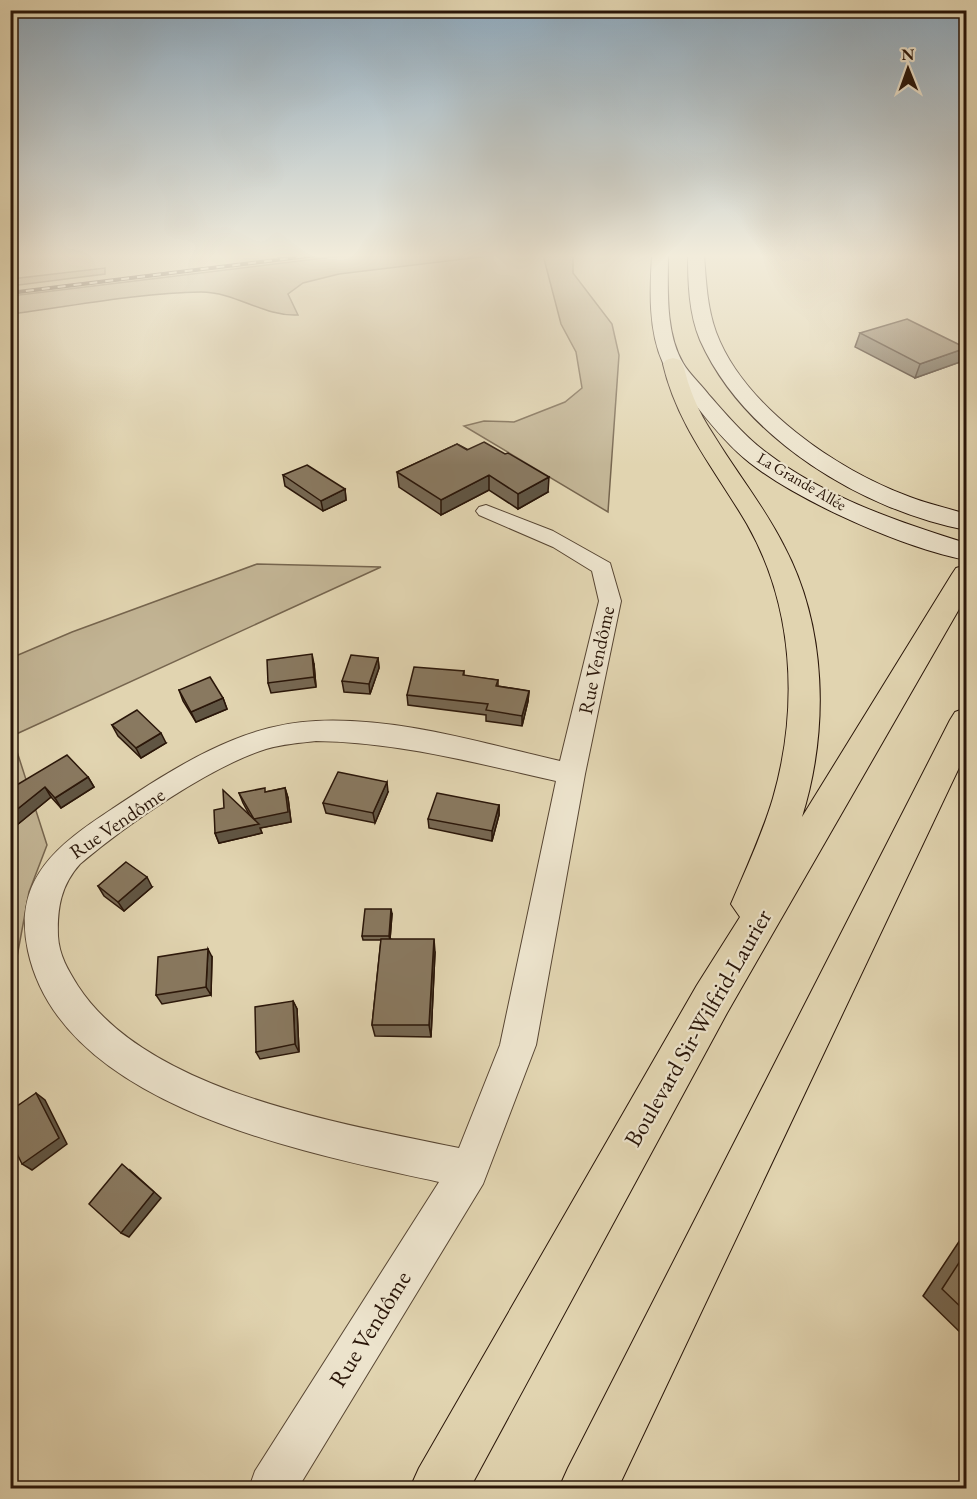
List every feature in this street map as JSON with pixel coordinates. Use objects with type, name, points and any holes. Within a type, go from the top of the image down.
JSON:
[{"type":"main road","points":[[673,364],[675,380],[694,420],[754,515],[779,560],[794,604],[802,660],[802,730],[791,796],[712,999]]},
{"type":"main road","name":"Boulevard Sir-Wilfrid-Laurier","points":[[439,1488],[712,999],[966,574]]},
{"type":"main road","points":[[588,1488],[966,720]]},
{"type":"street","name":"La Grande Allée","points":[[663,325],[673,364],[710,409],[758,458],[823,497],[894,529],[966,552]]},
{"type":"street","name":"La Grande Allée","points":[[706,325],[710,340],[726,370],[761,412],[817,459],[899,501],[966,522]]},
{"type":"street","name":"Rue Vendôme","points":[[272,1488],[469,1170],[518,1045],[571,774],[610,601],[602,568],[564,544],[486,511]]},
{"type":"street","name":"Rue Vendôme","points":[[469,1170],[279,1126],[156,1078],[83,1024],[57,983],[42,949],[42,914],[47,884],[57,866],[113,824],[179,781],[229,753],[266,737],[314,730],[363,731],[571,774]]},
{"type":"shaded area","points":[[562,325],[612,325],[619,355],[608,512],[464,426],[484,421],[514,422],[565,402],[582,388],[576,352]]},
{"type":"shaded area","points":[[257,564],[381,567],[12,736],[47,845],[29,892],[17,957],[11,961],[11,658],[72,632]]},
{"type":"building","points":[[887,325],[919,325],[966,348],[920,364],[860,333]]},
{"type":"building","points":[[484,442],[549,477],[518,494],[489,475],[441,500],[397,472],[457,444],[467,450]]},
{"type":"building","points":[[307,465],[345,489],[321,501],[283,475]]},
{"type":"building","points":[[312,654],[314,677],[268,683],[267,660]]},
{"type":"building","points":[[351,655],[378,658],[369,684],[342,681]]},
{"type":"building","points":[[414,667],[464,671],[463,675],[498,680],[496,686],[529,691],[522,716],[486,710],[488,704],[407,695]]},
{"type":"building","points":[[210,677],[223,698],[191,712],[179,690]]},
{"type":"building","points":[[137,710],[161,733],[136,748],[112,725]]},
{"type":"building","points":[[67,755],[88,777],[55,798],[45,787],[10,815],[10,789]]},
{"type":"building","points":[[338,772],[387,782],[373,813],[323,803]]},
{"type":"building","points":[[265,788],[265,792],[285,788],[288,812],[254,819],[239,793]]},
{"type":"building","points":[[223,790],[259,824],[215,833],[214,810],[224,808]]},
{"type":"building","points":[[437,793],[499,805],[492,831],[428,819]]},
{"type":"building","points":[[126,862],[147,877],[118,902],[98,886]]},
{"type":"building","points":[[365,909],[391,909],[389,936],[362,936]]},
{"type":"building","points":[[381,939],[434,939],[429,1025],[372,1025]]},
{"type":"building","points":[[208,949],[206,987],[156,995],[158,957]]},
{"type":"building","points":[[293,1001],[295,1044],[256,1052],[255,1007]]},
{"type":"building","points":[[36,1093],[59,1138],[22,1164],[10,1139],[10,1111]]},
{"type":"building","points":[[122,1164],[154,1192],[121,1233],[89,1204]]},
{"type":"building","points":[[966,1252],[966,1312],[942,1289]]}]
